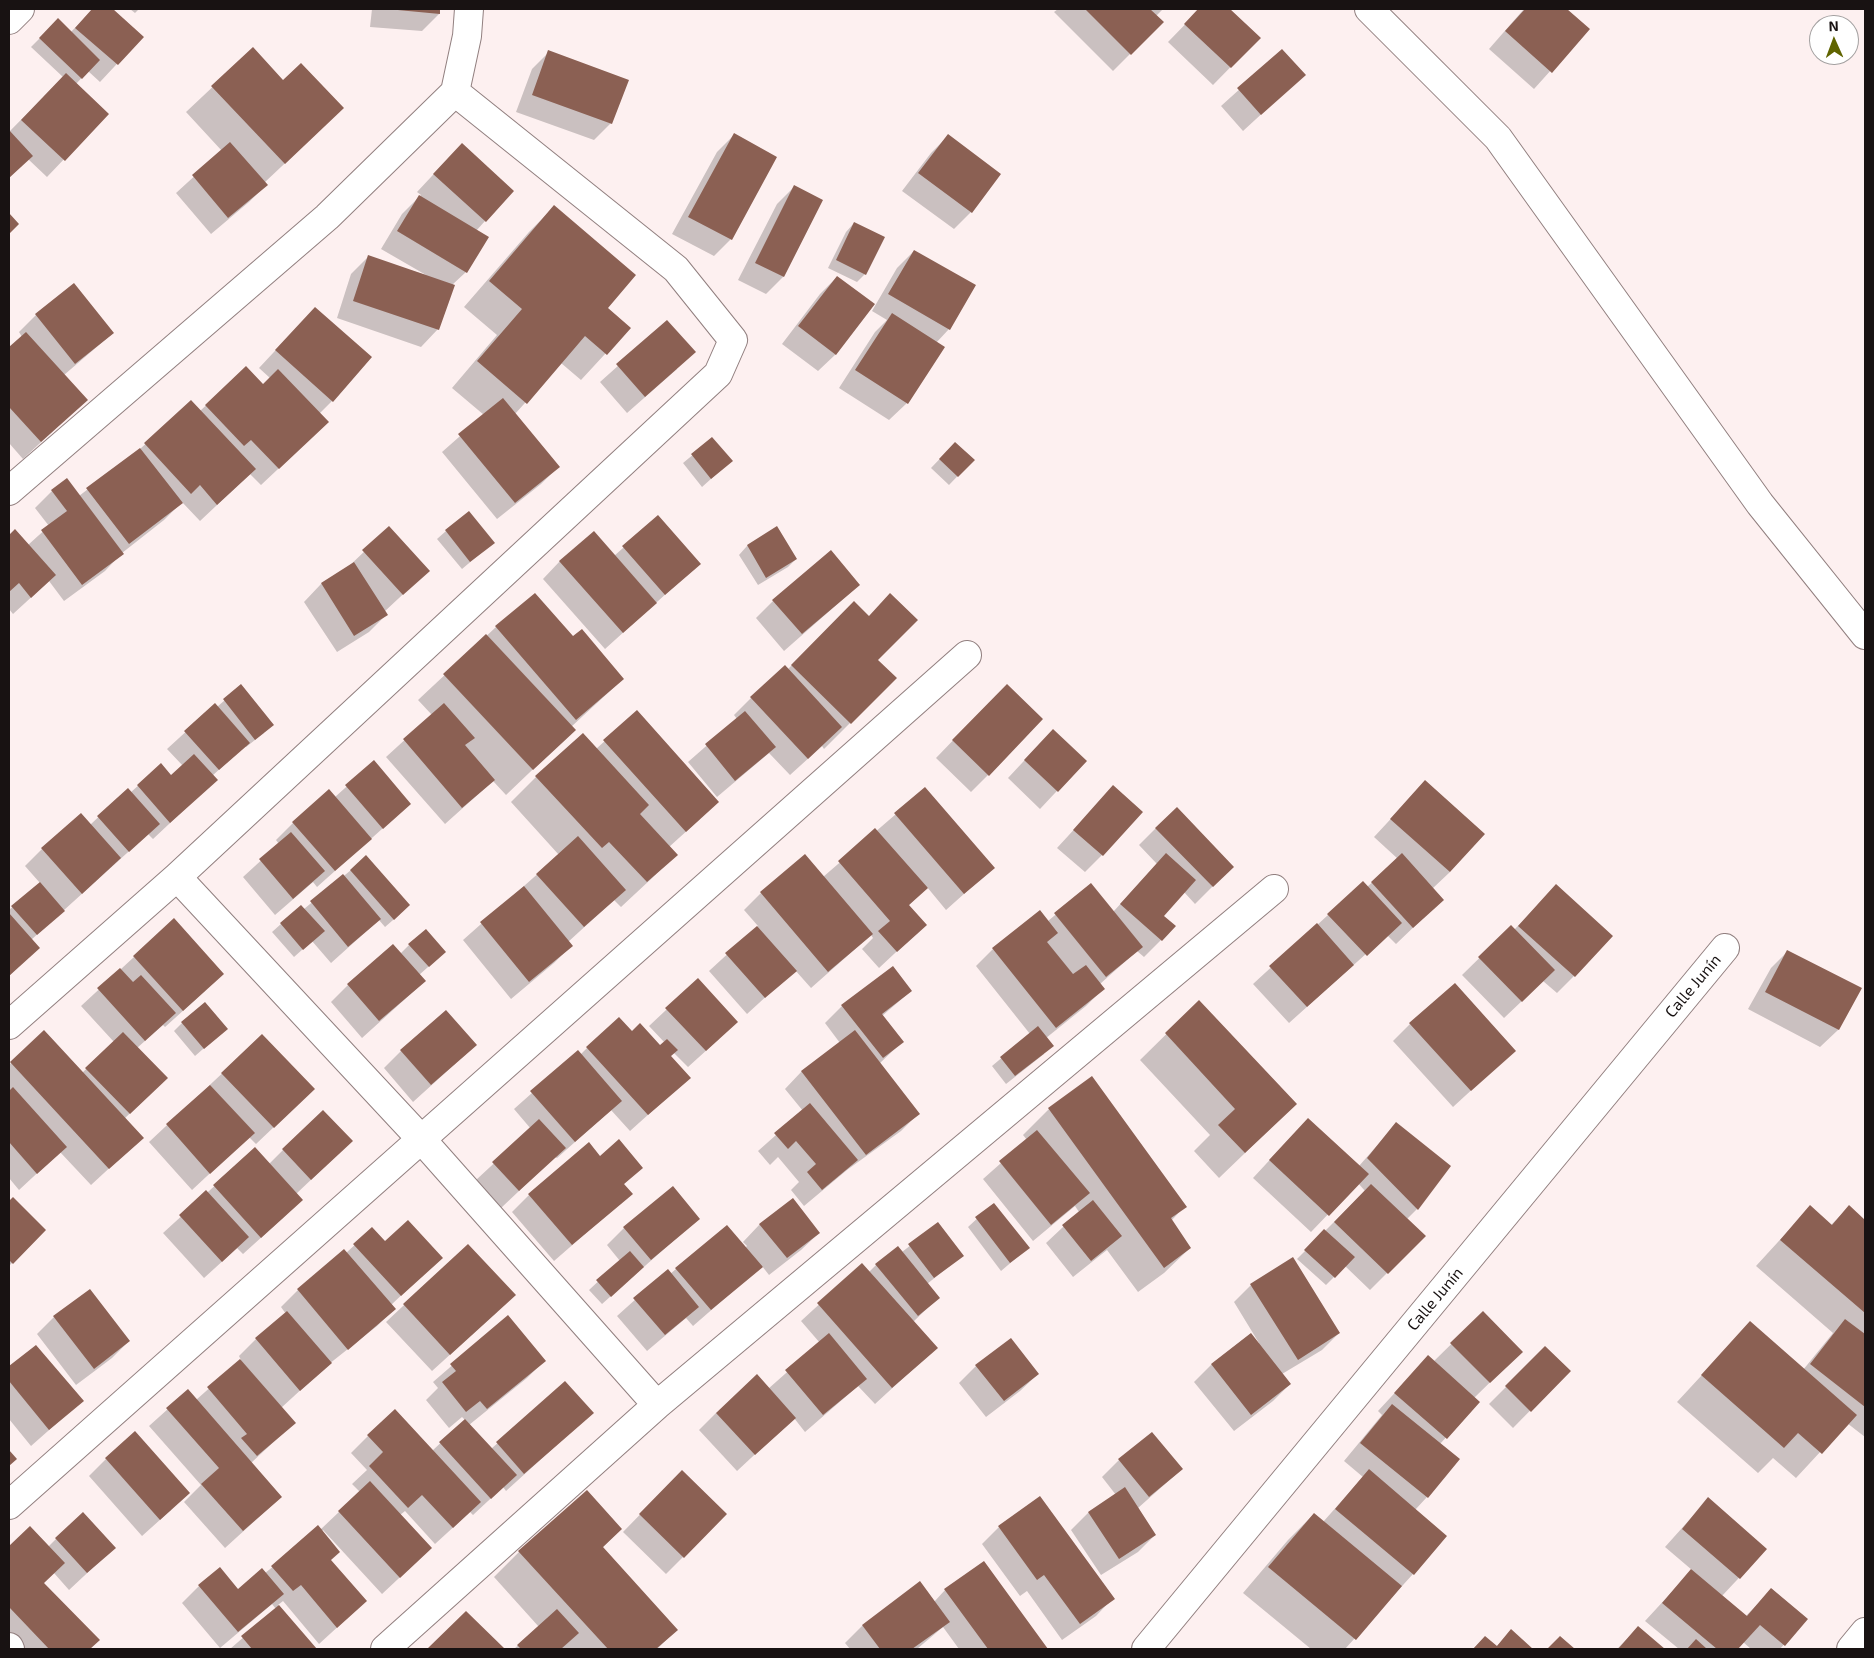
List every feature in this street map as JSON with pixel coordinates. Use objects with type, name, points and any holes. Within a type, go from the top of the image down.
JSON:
[{"type":"street","points":[[9,20],[20,9]]},
{"type":"street","points":[[9,491],[327,217],[455,92],[467,36],[469,9]]},
{"type":"street","points":[[1370,9],[1498,138],[1760,504],[1865,635]]},
{"type":"street","points":[[9,1025],[177,877],[718,374],[733,340],[676,269],[455,92]]},
{"type":"street","points":[[9,1504],[422,1140],[967,655]]},
{"type":"street","points":[[177,877],[422,1140],[657,1405]]},
{"type":"street","points":[[386,1649],[657,1405],[1274,888]]},
{"type":"street","name":"Calle Junín","points":[[1146,1649],[1725,948]]},
{"type":"street","points":[[1851,1649],[1865,1632]]},
{"type":"building","points":[[92,9],[113,9],[144,37],[118,65],[75,28]]},
{"type":"building","points":[[387,9],[440,9],[440,14]]},
{"type":"building","points":[[1085,9],[1150,9],[1164,22],[1131,55]]},
{"type":"building","points":[[1198,9],[1230,9],[1261,38],[1231,68],[1184,24]]},
{"type":"building","points":[[1525,9],[1567,9],[1590,29],[1552,73],[1505,31]]},
{"type":"building","points":[[58,18],[100,60],[82,79],[39,38]]},
{"type":"building","points":[[253,47],[283,80],[301,63],[344,108],[285,164],[211,86]]},
{"type":"building","points":[[1282,49],[1306,75],[1261,115],[1237,88]]},
{"type":"building","points":[[548,50],[629,80],[612,124],[532,95]]},
{"type":"building","points":[[66,73],[109,114],[65,161],[21,120]]},
{"type":"building","points":[[9,130],[33,156],[9,178]]},
{"type":"building","points":[[734,133],[777,157],[732,240],[688,217]]},
{"type":"building","points":[[948,134],[1001,174],[972,213],[918,173]]},
{"type":"building","points":[[230,142],[268,185],[228,218],[192,175]]},
{"type":"building","points":[[462,143],[514,191],[486,222],[433,174]]},
{"type":"building","points":[[794,185],[823,200],[784,277],[755,263]]},
{"type":"building","points":[[419,195],[489,237],[467,273],[397,231]]},
{"type":"building","points":[[554,205],[636,275],[608,308],[631,328],[607,355],[585,336],[527,404],[477,361],[522,309],[489,281]]},
{"type":"building","points":[[9,213],[19,224],[9,234]]},
{"type":"building","points":[[854,222],[885,237],[866,275],[836,260]]},
{"type":"building","points":[[914,250],[976,285],[950,330],[888,294]]},
{"type":"building","points":[[368,255],[455,285],[439,330],[353,301]]},
{"type":"building","points":[[837,276],[875,304],[836,355],[798,326]]},
{"type":"building","points":[[74,283],[114,333],[75,364],[35,314]]},
{"type":"building","points":[[315,307],[372,357],[333,402],[275,350]]},
{"type":"building","points":[[892,313],[945,347],[908,404],[855,370]]},
{"type":"building","points":[[667,320],[696,352],[645,397],[616,364]]},
{"type":"building","points":[[26,332],[88,400],[41,442],[9,407],[9,347]]},
{"type":"building","points":[[246,366],[263,384],[278,369],[329,422],[279,469],[251,440],[244,446],[205,405]]},
{"type":"building","points":[[503,398],[560,467],[515,503],[458,434]]},
{"type":"building","points":[[191,400],[256,469],[217,505],[200,485],[191,494],[144,443]]},
{"type":"building","points":[[712,437],[733,461],[711,479],[691,454]]},
{"type":"building","points":[[955,442],[975,460],[958,477],[939,459]]},
{"type":"building","points":[[140,448],[183,503],[129,544],[86,488]]},
{"type":"building","points":[[67,478],[124,554],[82,585],[41,530],[67,511],[51,490]]},
{"type":"building","points":[[469,511],[495,543],[470,562],[445,530]]},
{"type":"building","points":[[658,515],[701,564],[665,595],[622,546]]},
{"type":"building","points":[[389,526],[430,571],[403,595],[362,550]]},
{"type":"building","points":[[777,526],[797,559],[766,578],[747,545]]},
{"type":"building","points":[[15,529],[56,575],[31,598],[19,583],[9,592],[9,535]]},
{"type":"building","points":[[594,531],[657,603],[623,633],[559,561]]},
{"type":"building","points":[[831,550],[860,585],[802,634],[772,600]]},
{"type":"building","points":[[354,562],[388,615],[354,636],[321,583]]},
{"type":"building","points":[[535,593],[573,636],[582,629],[624,679],[576,720],[495,626]]},
{"type":"building","points":[[890,593],[918,620],[878,660],[897,678],[851,724],[791,665],[854,601],[869,616]]},
{"type":"building","points":[[486,634],[576,730],[533,770],[443,674]]},
{"type":"building","points":[[785,665],[842,727],[808,759],[750,697]]},
{"type":"building","points":[[241,684],[274,725],[255,740],[223,699]]},
{"type":"building","points":[[1007,684],[1043,719],[989,776],[952,740]]},
{"type":"building","points":[[215,703],[250,743],[219,770],[184,731]]},
{"type":"building","points":[[444,703],[475,738],[465,745],[495,780],[462,808],[403,739]]},
{"type":"building","points":[[637,710],[719,802],[686,832],[603,740]]},
{"type":"building","points":[[745,711],[776,747],[735,781],[705,744]]},
{"type":"building","points":[[1053,729],[1087,761],[1058,792],[1024,760]]},
{"type":"building","points":[[583,733],[649,805],[640,814],[678,855],[647,882],[609,842],[602,848],[535,776]]},
{"type":"building","points":[[194,754],[218,780],[170,823],[137,785],[161,763],[171,775]]},
{"type":"building","points":[[374,760],[411,804],[383,829],[345,785]]},
{"type":"building","points":[[1425,780],[1485,834],[1450,872],[1390,819]]},
{"type":"building","points":[[1113,785],[1143,812],[1103,856],[1073,830]]},
{"type":"building","points":[[925,787],[995,868],[964,894],[894,813]]},
{"type":"building","points":[[128,788],[160,824],[129,852],[97,816]]},
{"type":"building","points":[[329,789],[372,839],[335,871],[292,822]]},
{"type":"building","points":[[1177,807],[1234,867],[1213,887],[1155,828]]},
{"type":"building","points":[[81,813],[121,858],[82,894],[41,848]]},
{"type":"building","points":[[875,828],[928,888],[909,905],[927,925],[897,952],[878,931],[890,921],[838,861]]},
{"type":"building","points":[[291,832],[325,871],[293,899],[259,859]]},
{"type":"building","points":[[578,836],[626,890],[584,927],[536,874]]},
{"type":"building","points":[[1166,853],[1196,880],[1164,916],[1176,926],[1162,941],[1120,904]]},
{"type":"building","points":[[1402,853],[1444,900],[1413,928],[1371,882]]},
{"type":"building","points":[[805,854],[873,934],[828,972],[760,892]]},
{"type":"building","points":[[366,855],[410,905],[394,920],[350,870]]},
{"type":"building","points":[[343,874],[381,919],[348,947],[310,901]]},
{"type":"building","points":[[1363,881],[1402,923],[1367,956],[1327,914]]},
{"type":"building","points":[[40,882],[65,911],[37,935],[11,906]]},
{"type":"building","points":[[1091,883],[1143,947],[1106,977],[1054,913]]},
{"type":"building","points":[[1556,884],[1613,936],[1575,977],[1518,926]]},
{"type":"building","points":[[524,886],[573,946],[529,982],[480,922]]},
{"type":"building","points":[[301,905],[325,931],[303,950],[280,923]]},
{"type":"building","points":[[1040,910],[1058,933],[1047,942],[1073,974],[1086,965],[1105,989],[1056,1028],[992,948]]},
{"type":"building","points":[[9,913],[40,948],[9,976]]},
{"type":"building","points":[[174,918],[224,974],[183,1011],[133,956]]},
{"type":"building","points":[[1317,923],[1354,965],[1307,1007],[1269,966]]},
{"type":"building","points":[[1511,925],[1555,970],[1522,1002],[1478,957]]},
{"type":"building","points":[[757,926],[797,971],[765,998],[725,953]]},
{"type":"building","points":[[426,929],[446,952],[429,967],[408,944]]},
{"type":"building","points":[[393,944],[426,981],[379,1021],[347,984]]},
{"type":"building","points":[[1787,950],[1862,988],[1839,1030],[1765,992]]},
{"type":"building","points":[[893,966],[912,991],[882,1014],[904,1042],[883,1058],[841,1005]]},
{"type":"building","points":[[120,968],[133,982],[141,975],[176,1013],[145,1041],[97,988]]},
{"type":"building","points":[[698,978],[738,1022],[706,1051],[665,1008]]},
{"type":"building","points":[[1455,983],[1516,1051],[1471,1091],[1409,1023]]},
{"type":"building","points":[[1199,1000],[1297,1104],[1245,1153],[1218,1125],[1235,1109],[1165,1033]]},
{"type":"building","points":[[205,1002],[228,1029],[204,1049],[181,1022]]},
{"type":"building","points":[[446,1010],[477,1045],[431,1085],[400,1050]]},
{"type":"building","points":[[619,1017],[632,1031],[640,1023],[660,1045],[667,1039],[678,1050],[671,1056],[691,1078],[648,1115],[586,1047]]},
{"type":"building","points":[[1038,1026],[1054,1046],[1015,1076],[1000,1057]]},
{"type":"building","points":[[44,1030],[144,1138],[109,1169],[10,1062]]},
{"type":"building","points":[[855,1030],[920,1114],[866,1155],[801,1071]]},
{"type":"building","points":[[123,1032],[168,1078],[130,1114],[85,1068]]},
{"type":"building","points":[[262,1034],[315,1089],[274,1128],[221,1073]]},
{"type":"building","points":[[578,1050],[622,1101],[575,1142],[530,1091]]},
{"type":"building","points":[[1092,1076],[1187,1207],[1171,1218],[1191,1248],[1164,1268],[1048,1108]]},
{"type":"building","points":[[210,1085],[255,1133],[210,1174],[166,1124]]},
{"type":"building","points":[[13,1087],[67,1147],[37,1174],[9,1142],[9,1091]]},
{"type":"building","points":[[810,1103],[858,1160],[822,1190],[807,1172],[816,1164],[796,1141],[788,1149],[774,1133]]},
{"type":"building","points":[[323,1110],[353,1141],[311,1180],[282,1149]]},
{"type":"building","points":[[1308,1118],[1369,1174],[1329,1216],[1269,1160]]},
{"type":"building","points":[[539,1119],[566,1148],[519,1191],[492,1162]]},
{"type":"building","points":[[1396,1122],[1451,1166],[1418,1210],[1367,1158]]},
{"type":"building","points":[[1037,1130],[1090,1193],[1051,1225],[999,1161]]},
{"type":"building","points":[[619,1139],[643,1168],[624,1184],[633,1194],[572,1245],[528,1194],[589,1142],[600,1156]]},
{"type":"building","points":[[255,1147],[303,1200],[261,1238],[213,1185]]},
{"type":"building","points":[[1371,1184],[1426,1236],[1388,1274],[1334,1222]]},
{"type":"building","points":[[673,1186],[700,1219],[651,1260],[623,1227]]},
{"type":"building","points":[[206,1190],[249,1237],[222,1262],[179,1215]]},
{"type":"building","points":[[13,1197],[46,1230],[13,1264],[9,1260],[9,1201]]},
{"type":"building","points":[[793,1198],[820,1233],[787,1258],[759,1224]]},
{"type":"building","points":[[1093,1200],[1122,1236],[1091,1261],[1062,1225]]},
{"type":"building","points":[[994,1203],[1030,1248],[1010,1263],[975,1217]]},
{"type":"building","points":[[1810,1205],[1832,1225],[1849,1205],[1865,1220],[1865,1313],[1780,1240]]},
{"type":"building","points":[[408,1220],[443,1258],[401,1296],[353,1244],[372,1227],[385,1241]]},
{"type":"building","points":[[938,1222],[964,1256],[934,1278],[908,1244]]},
{"type":"building","points":[[727,1225],[763,1267],[711,1310],[675,1268]]},
{"type":"building","points":[[1324,1229],[1355,1257],[1335,1278],[1304,1250]]},
{"type":"building","points":[[468,1244],[516,1295],[450,1355],[403,1304]]},
{"type":"building","points":[[898,1246],[940,1298],[918,1316],[875,1264]]},
{"type":"building","points":[[344,1249],[396,1309],[348,1350],[297,1289]]},
{"type":"building","points":[[630,1251],[644,1267],[611,1297],[596,1280]]},
{"type":"building","points":[[1293,1257],[1340,1333],[1298,1360],[1250,1284]]},
{"type":"building","points":[[862,1263],[938,1348],[892,1388],[817,1303]]},
{"type":"building","points":[[668,1269],[699,1307],[665,1335],[633,1298]]},
{"type":"building","points":[[90,1289],[130,1341],[94,1369],[53,1316]]},
{"type":"building","points":[[287,1311],[332,1363],[300,1391],[255,1338]]},
{"type":"building","points":[[1483,1311],[1523,1352],[1490,1383],[1450,1343]]},
{"type":"building","points":[[508,1315],[546,1361],[487,1409],[480,1401],[466,1412],[442,1382],[456,1371],[450,1364]]},
{"type":"building","points":[[1845,1319],[1865,1334],[1865,1407],[1810,1364]]},
{"type":"building","points":[[1750,1321],[1857,1415],[1822,1454],[1798,1433],[1784,1448],[1701,1375]]},
{"type":"building","points":[[829,1333],[867,1379],[823,1415],[785,1370]]},
{"type":"building","points":[[1251,1333],[1291,1384],[1251,1415],[1211,1364]]},
{"type":"building","points":[[1011,1338],[1039,1374],[1004,1401],[975,1365]]},
{"type":"building","points":[[36,1345],[84,1401],[49,1430],[9,1381],[9,1366]]},
{"type":"building","points":[[1545,1346],[1571,1371],[1531,1412],[1505,1386]]},
{"type":"building","points":[[1428,1355],[1480,1402],[1447,1439],[1394,1393]]},
{"type":"building","points":[[240,1359],[296,1423],[257,1456],[241,1438],[247,1434],[207,1387]]},
{"type":"building","points":[[757,1374],[796,1418],[755,1455],[716,1413]]},
{"type":"building","points":[[565,1381],[594,1413],[524,1474],[496,1442]]},
{"type":"building","points":[[188,1389],[282,1497],[243,1531],[201,1484],[219,1468],[166,1408]]},
{"type":"building","points":[[1392,1404],[1460,1459],[1428,1498],[1360,1443]]},
{"type":"building","points":[[395,1409],[481,1502],[453,1528],[422,1495],[408,1508],[369,1466],[383,1452],[367,1435]]},
{"type":"building","points":[[465,1419],[517,1475],[491,1499],[439,1442]]},
{"type":"building","points":[[135,1431],[190,1493],[160,1520],[105,1458]]},
{"type":"building","points":[[1152,1432],[1183,1469],[1149,1497],[1118,1459]]},
{"type":"building","points":[[9,1450],[17,1459],[9,1466]]},
{"type":"building","points":[[1369,1469],[1447,1536],[1414,1575],[1335,1509]]},
{"type":"building","points":[[682,1470],[727,1514],[684,1558],[639,1514]]},
{"type":"building","points":[[370,1481],[432,1548],[400,1578],[338,1511]]},
{"type":"building","points":[[1125,1487],[1156,1535],[1119,1559],[1088,1512]]},
{"type":"building","points":[[587,1490],[622,1529],[603,1547],[678,1630],[656,1649],[608,1649],[518,1551]]},
{"type":"building","points":[[1040,1496],[1115,1599],[1080,1624],[1044,1575],[1037,1580],[998,1526]]},
{"type":"building","points":[[1708,1497],[1767,1549],[1740,1579],[1682,1529]]},
{"type":"building","points":[[83,1512],[116,1548],[87,1573],[55,1538]]},
{"type":"building","points":[[1314,1513],[1402,1586],[1356,1640],[1268,1567]]},
{"type":"building","points":[[318,1525],[340,1552],[331,1560],[367,1601],[337,1628],[301,1585],[293,1591],[271,1566]]},
{"type":"building","points":[[30,1526],[65,1563],[44,1583],[100,1640],[90,1649],[49,1649],[9,1607],[9,1546]]},
{"type":"building","points":[[984,1561],[1048,1649],[988,1649],[944,1589]]},
{"type":"building","points":[[220,1567],[238,1589],[262,1568],[284,1594],[238,1632],[198,1585]]},
{"type":"building","points":[[1691,1569],[1747,1616],[1771,1588],[1808,1619],[1785,1646],[1760,1625],[1738,1649],[1717,1649],[1662,1603]]},
{"type":"building","points":[[920,1581],[950,1622],[912,1649],[880,1649],[862,1625]]},
{"type":"building","points":[[279,1605],[317,1649],[252,1649],[241,1636]]},
{"type":"building","points":[[557,1609],[579,1633],[561,1649],[521,1649],[517,1645]]},
{"type":"building","points":[[466,1611],[505,1649],[427,1649]]},
{"type":"building","points":[[1638,1626],[1665,1649],[1618,1649]]},
{"type":"building","points":[[1511,1629],[1533,1649],[1473,1649],[1485,1636],[1497,1646]]},
{"type":"building","points":[[1560,1636],[1575,1649],[1547,1649]]},
{"type":"building","points":[[1696,1639],[1707,1649],[1687,1649]]}]
